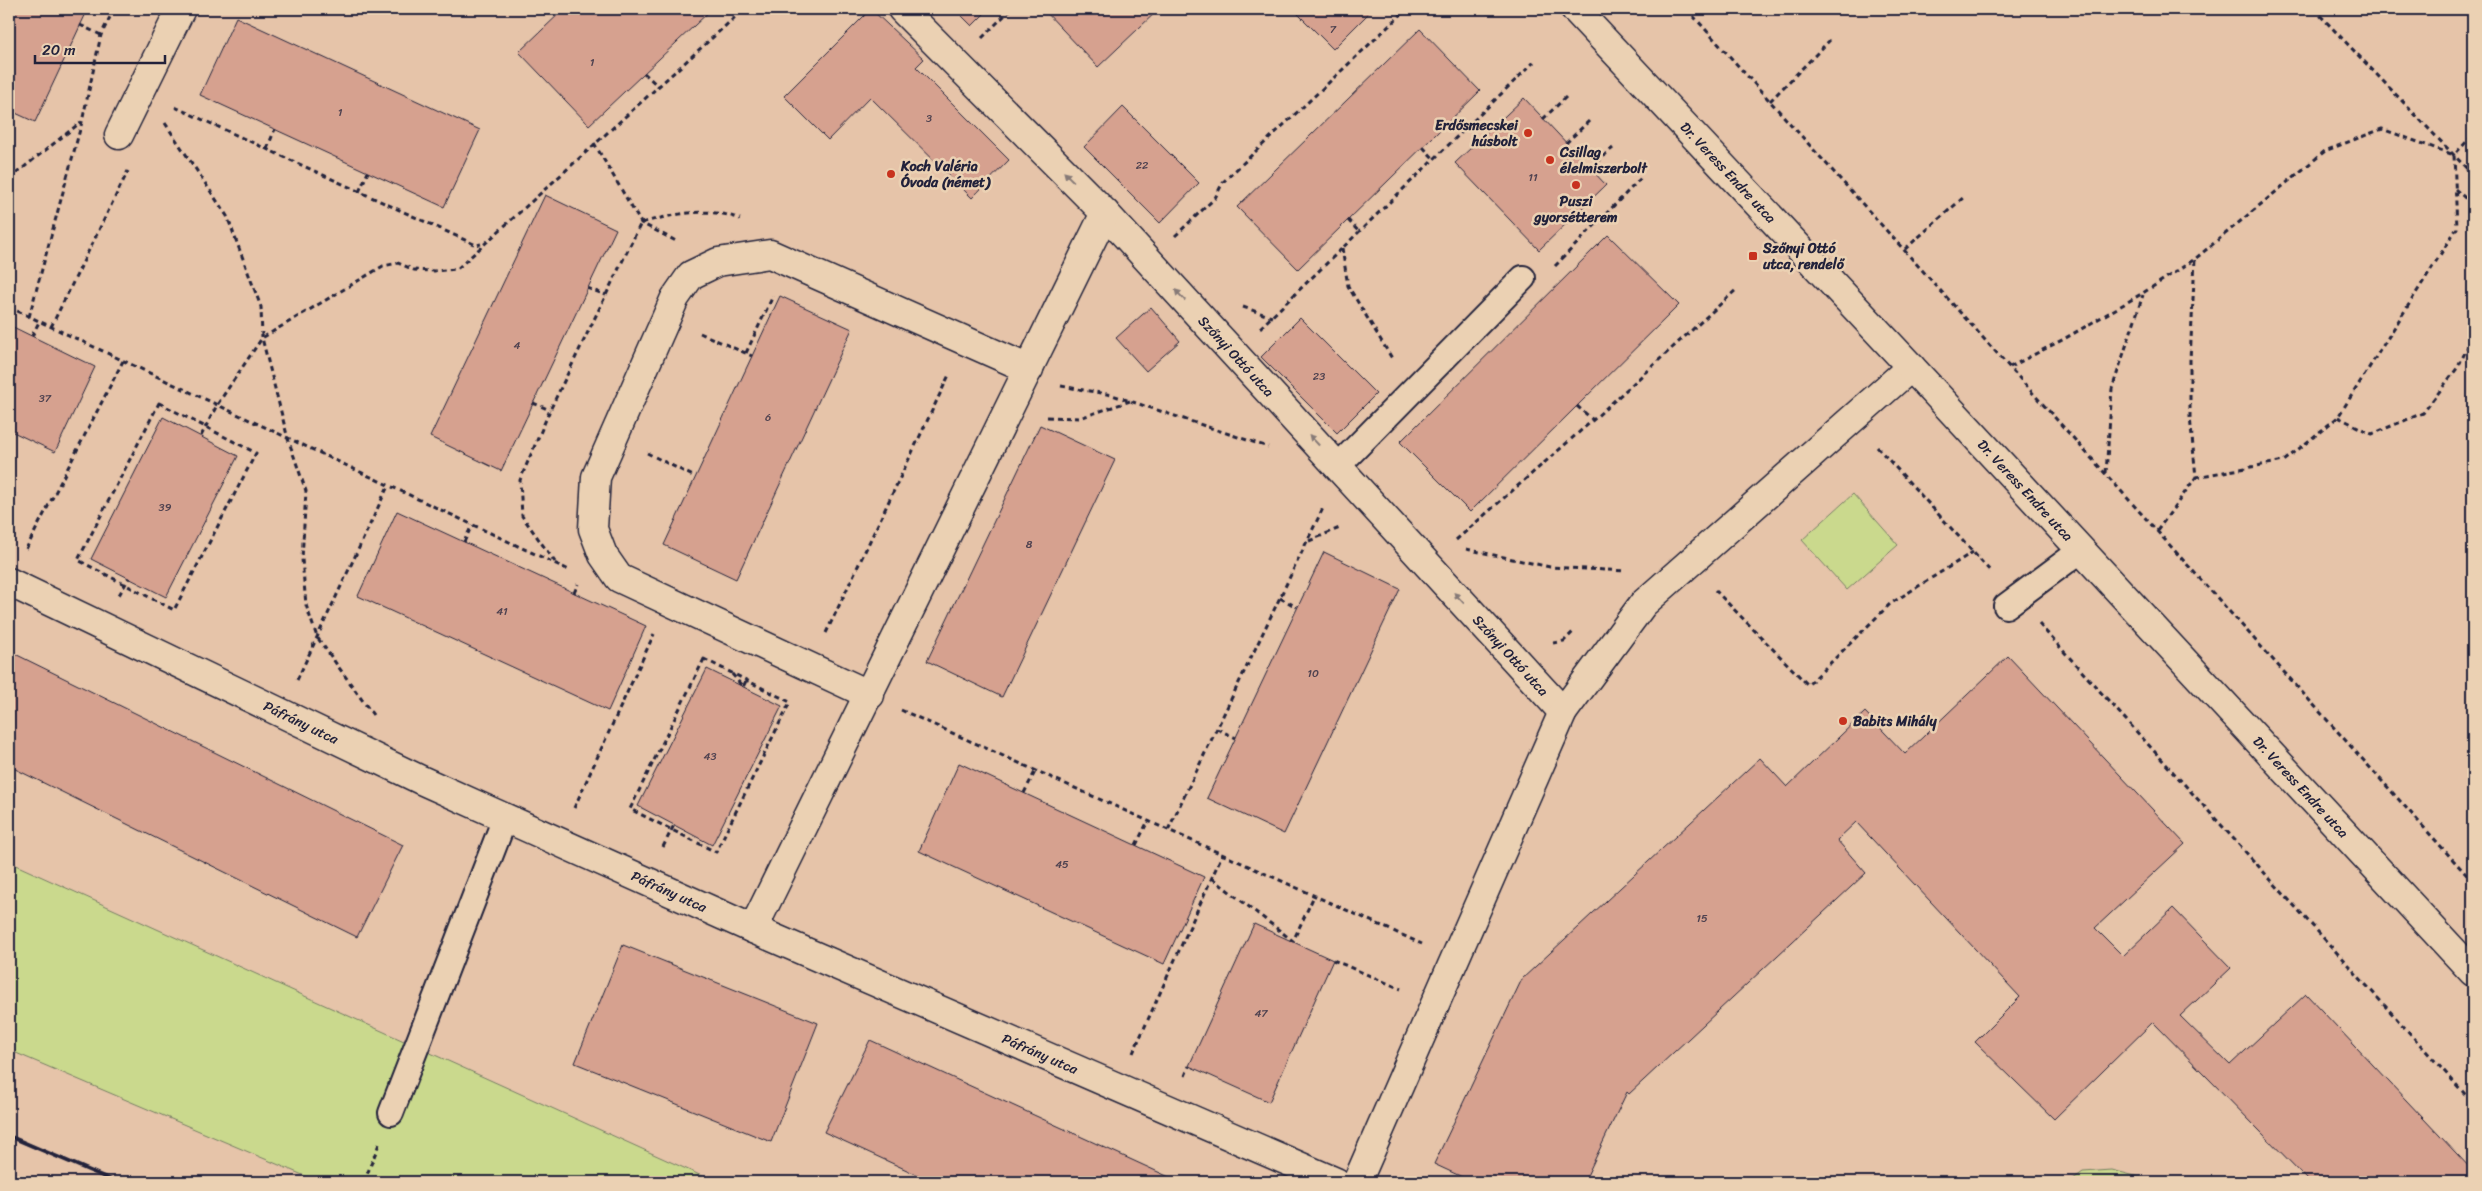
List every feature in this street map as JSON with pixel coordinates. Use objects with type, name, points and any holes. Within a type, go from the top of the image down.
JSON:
[{"type":"street","points":[[119,135],[181,9]]},
{"type":"street","name":"Szőnyi Ottó utca","points":[[902,9],[1105,213],[1564,712]]},
{"type":"street","name":"Dr. Veress Endre utca","points":[[1575,9],[1911,367],[2473,972]]},
{"type":"street","points":[[753,929],[870,695],[1105,213]]},
{"type":"street","points":[[870,695],[619,578],[602,555],[593,529],[596,476],[675,298],[691,275],[718,262],[770,254],[1030,369]]},
{"type":"street","points":[[1358,1182],[1564,712],[1643,604],[1688,562],[1911,367]]},
{"type":"street","name":"Páfrány utca","points":[[9,582],[421,780],[558,842],[753,929],[1336,1182]]},
{"type":"lane","points":[[1338,466],[1523,278]]},
{"type":"lane","points":[[2011,602],[2080,551]]},
{"type":"lane","points":[[391,1113],[506,818]]},
{"type":"path","points":[[29,317],[82,122],[101,35],[114,9]]},
{"type":"path","points":[[201,436],[217,405],[262,338],[383,266],[398,263],[414,270],[434,272],[457,269],[482,244],[744,9]]},
{"type":"path","points":[[978,42],[1012,9]]},
{"type":"path","points":[[1687,9],[2473,882]]},
{"type":"path","points":[[2314,9],[2473,175]]},
{"type":"path","points":[[1172,239],[1215,198],[1223,182],[1406,10],[1489,12]]},
{"type":"path","points":[[80,25],[101,35]]},
{"type":"path","points":[[1770,101],[1830,40]]},
{"type":"path","points":[[1234,353],[1534,62]]},
{"type":"path","points":[[644,73],[658,86]]},
{"type":"path","points":[[1543,119],[1566,97]]},
{"type":"path","points":[[172,105],[476,245],[482,244]]},
{"type":"path","points":[[163,119],[227,216],[260,307],[262,338],[288,439],[306,491],[302,558],[306,605],[317,637],[379,722]]},
{"type":"path","points":[[1566,143],[1589,121]]},
{"type":"path","points":[[9,179],[82,122]]},
{"type":"path","points":[[2010,367],[2064,339],[2143,293],[2195,259],[2325,151],[2382,128],[2454,155]]},
{"type":"path","points":[[267,149],[275,129]]},
{"type":"path","points":[[2196,477],[2284,461],[2338,417],[2458,228],[2454,155],[2473,135]]},
{"type":"path","points":[[594,143],[641,223],[718,262]]},
{"type":"path","points":[[1423,147],[1434,159]]},
{"type":"path","points":[[1589,168],[1613,148]]},
{"type":"path","points":[[359,192],[368,172]]},
{"type":"path","points":[[1554,267],[1641,178]]},
{"type":"path","points":[[2455,190],[2473,205]]},
{"type":"path","points":[[1905,249],[1964,197]]},
{"type":"path","points":[[555,563],[522,516],[520,480],[550,410],[641,223],[677,213],[709,212],[747,222]]},
{"type":"path","points":[[1348,220],[1360,232]]},
{"type":"path","points":[[1342,248],[1348,286],[1413,390]]},
{"type":"path","points":[[2157,530],[2196,477],[2190,417],[2190,360],[2195,259]]},
{"type":"path","points":[[587,288],[606,296]]},
{"type":"path","points":[[1450,546],[1593,420],[1737,289]]},
{"type":"path","points":[[746,353],[775,293]]},
{"type":"path","points":[[2106,474],[2112,389],[2143,293]]},
{"type":"path","points":[[9,308],[572,572]]},
{"type":"path","points":[[32,336],[39,322]]},
{"type":"path","points":[[696,331],[752,356]]},
{"type":"path","points":[[2338,417],[2372,434],[2423,413],[2458,366],[2473,336]]},
{"type":"path","points":[[22,558],[123,361]]},
{"type":"path","points":[[822,641],[949,374]]},
{"type":"path","points":[[1051,384],[1131,401],[1274,449]]},
{"type":"path","points":[[1044,417],[1080,418],[1131,401]]},
{"type":"path","points":[[159,403],[256,453],[174,610],[125,585],[78,560],[159,403]]},
{"type":"path","points":[[534,403],[550,410]]},
{"type":"path","points":[[1577,406],[1593,420]]},
{"type":"path","points":[[1852,420],[1973,552],[2011,602],[2473,1103]]},
{"type":"path","points":[[646,452],[696,478]]},
{"type":"path","points":[[282,713],[388,486]]},
{"type":"path","points":[[1168,830],[1325,506]]},
{"type":"path","points":[[464,542],[472,525]]},
{"type":"path","points":[[1307,541],[1343,526]]},
{"type":"path","points":[[1459,548],[1550,567],[1633,571]]},
{"type":"path","points":[[1688,562],[1808,685],[1890,604],[1973,552]]},
{"type":"path","points":[[118,597],[129,578]]},
{"type":"path","points":[[1280,598],[1297,607]]},
{"type":"path","points":[[1548,641],[1554,644],[1564,641],[1578,627]]},
{"type":"path","points":[[558,842],[655,634]]},
{"type":"path","points":[[704,659],[790,702],[716,852],[672,830],[630,809],[704,659]]},
{"type":"path","points":[[896,708],[1456,959]]},
{"type":"path","points":[[1217,729],[1236,738]]},
{"type":"path","points":[[1024,793],[1036,770]]},
{"type":"path","points":[[1136,845],[1148,821]]},
{"type":"path","points":[[659,856],[674,826]]},
{"type":"path","points":[[1131,1059],[1222,855]]},
{"type":"path","points":[[1212,878],[1293,942],[1314,896]]},
{"type":"path","points":[[1416,952],[1424,935]]},
{"type":"path","points":[[1333,960],[1436,1004]]},
{"type":"path","points":[[1396,998],[1404,980]]},
{"type":"path","points":[[364,1182],[391,1113]]},
{"type":"green space","points":[[1853,494],[1898,545],[1847,590],[1802,540]]},
{"type":"green space","points":[[9,862],[715,1182],[319,1182],[9,1050]]},
{"type":"green space","points":[[2112,1170],[2158,1182],[2069,1182],[2083,1172]]},
{"type":"building","points":[[9,9],[88,9],[35,122],[9,110]]},
{"type":"building","points":[[564,9],[712,9],[589,125],[519,52]]},
{"type":"building","points":[[871,9],[924,59],[916,67],[1009,160],[972,198],[870,97],[828,140],[784,96]]},
{"type":"building","points":[[955,9],[989,9],[972,26]]},
{"type":"building","points":[[1045,9],[1159,9],[1098,67]]},
{"type":"building","points":[[1293,9],[1373,9],[1333,49]]},
{"type":"building","points":[[236,17],[480,130],[444,207],[200,95]]},
{"type":"building","points":[[1420,29],[1480,91],[1298,269],[1237,207]]},
{"type":"building","points":[[1524,98],[1606,185],[1539,250],[1455,163]]},
{"type":"building","points":[[1123,107],[1199,183],[1160,223],[1084,147]]},
{"type":"building","points":[[545,195],[616,229],[501,471],[430,437]]},
{"type":"building","points":[[1608,235],[1679,305],[1470,512],[1400,442]]},
{"type":"building","points":[[780,296],[852,329],[736,579],[664,545]]},
{"type":"building","points":[[1151,307],[1180,341],[1146,371],[1116,338]]},
{"type":"building","points":[[1300,318],[1376,394],[1337,433],[1261,357]]},
{"type":"building","points":[[9,325],[95,367],[55,452],[9,430]]},
{"type":"building","points":[[163,417],[238,456],[166,597],[91,559]]},
{"type":"building","points":[[1040,425],[1115,460],[1002,697],[927,661]]},
{"type":"building","points":[[397,511],[646,626],[608,711],[358,596]]},
{"type":"building","points":[[1324,552],[1400,589],[1284,834],[1207,798]]},
{"type":"building","points":[[9,651],[403,845],[357,937],[9,766]]},
{"type":"building","points":[[2008,656],[2185,844],[2095,928],[2123,956],[2173,908],[2231,968],[2180,1016],[2230,1065],[2306,994],[2473,1171],[2473,1182],[2310,1182],[2153,1022],[2054,1119],[1975,1042],[2020,997],[1856,822],[1837,840],[1866,873],[1629,1094],[1627,1092],[1584,1182],[1473,1182],[1434,1164],[1522,979],[1760,758],[1787,787],[1865,712],[1905,754]]},
{"type":"building","points":[[707,669],[782,706],[712,845],[638,806]]},
{"type":"building","points":[[959,763],[1204,877],[1164,964],[919,851]]},
{"type":"building","points":[[1254,924],[1333,960],[1269,1102],[1189,1066]]},
{"type":"building","points":[[623,945],[818,1023],[771,1142],[575,1063]]},
{"type":"building","points":[[870,1040],[1180,1182],[933,1182],[824,1132]]},
{"type":"railway","points":[[9,1136],[116,1182]]},
{"type":"place","name":"Erdősmecskei húsbolt","points":[[1528,133]]},
{"type":"place","name":"Csillag élelmiszerbolt","points":[[1550,160]]},
{"type":"place","name":"Koch Valéria Óvoda (német)","points":[[891,174]]},
{"type":"place","name":"Puszi gyorsétterem","points":[[1576,185]]},
{"type":"place","name":"Szőnyi Ottó utca, rendelő","points":[[1753,256]]},
{"type":"place","name":"Babits Mihály","points":[[1843,721]]}]
